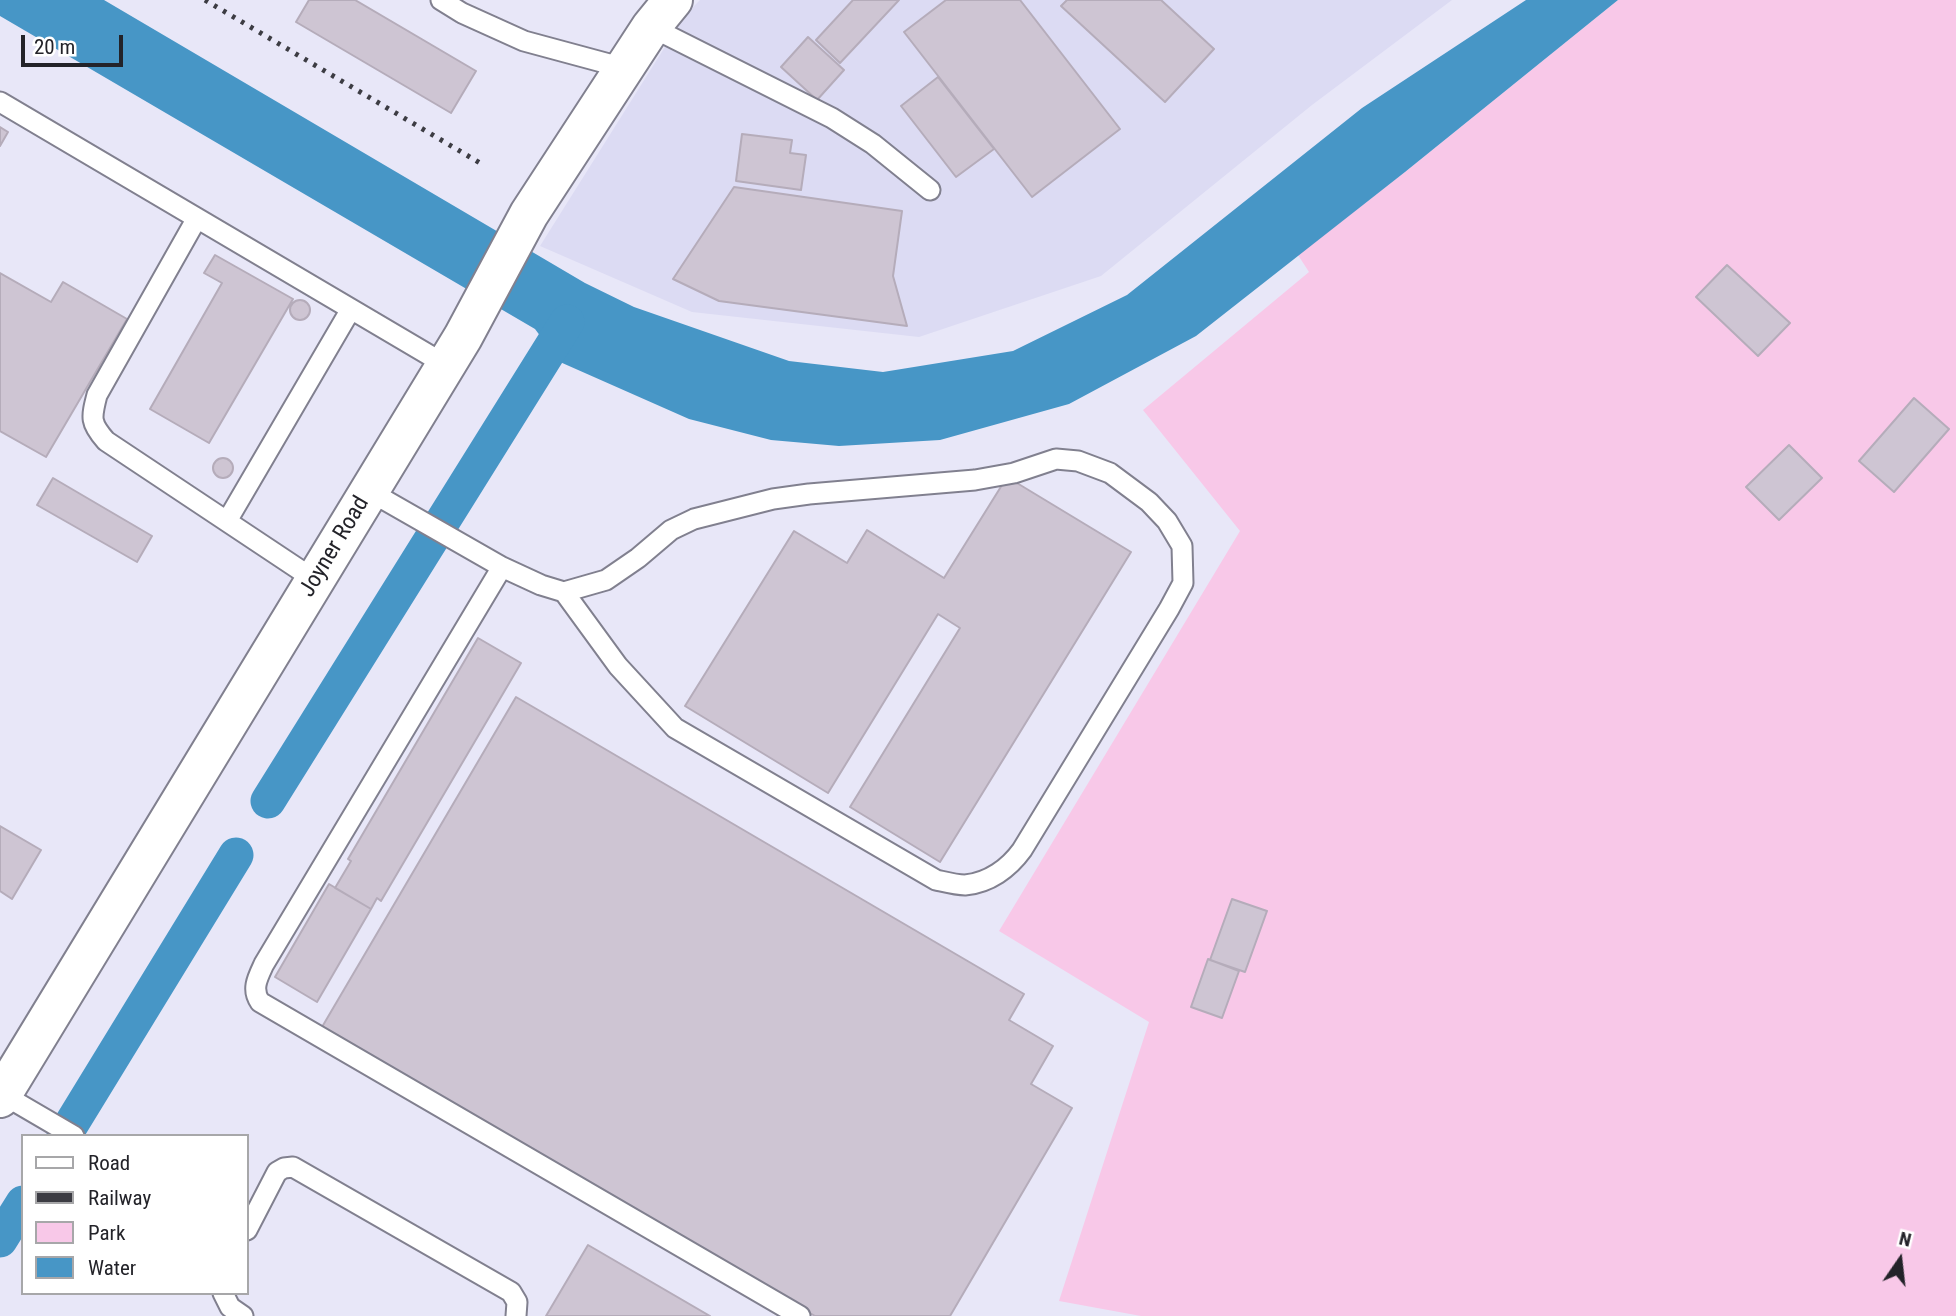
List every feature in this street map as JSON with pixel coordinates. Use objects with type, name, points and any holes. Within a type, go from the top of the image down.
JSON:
[{"type":"street","name":"Joyner Road","points":[[1,1096],[455,351],[530,214],[662,13]]},
{"type":"lane","points":[[441,0],[462,13],[524,41],[624,68]]},
{"type":"lane","points":[[662,13],[873,144],[930,190]]},
{"type":"lane","points":[[0,102],[351,309],[455,351]]},
{"type":"lane","points":[[197,218],[97,395],[92,414],[93,427],[106,441],[315,580]]},
{"type":"lane","points":[[227,521],[351,309]]},
{"type":"lane","points":[[369,491],[502,567],[541,585],[564,592],[606,580],[671,530],[694,519],[773,499],[808,494],[975,480],[1014,473],[1056,459],[1078,461],[1110,473],[1127,484],[1158,512],[1182,546],[1183,583],[1174,601],[1023,850],[1010,867],[988,878],[964,885],[936,880],[675,728],[618,666],[564,592]]},
{"type":"lane","points":[[502,567],[264,964],[257,981],[257,998],[800,1316]]},
{"type":"lane","points":[[1,1096],[71,1134]]},
{"type":"lane","points":[[248,1227],[276,1172],[284,1168],[301,1170],[511,1292],[517,1302],[516,1316]]},
{"type":"lane","points":[[224,1295],[230,1307],[243,1316]]},
{"type":"shaded area","points":[[700,0],[1452,0],[1312,105],[1101,276],[919,337],[692,312],[540,246],[685,15]]},
{"type":"green space","points":[[1618,0],[1956,0],[1956,1316],[1141,1316],[1059,1301],[1149,1022],[999,931],[1240,531],[1143,410],[1309,272],[1298,255]]},
{"type":"water","points":[[0,0],[104,0],[585,283],[634,307],[789,361],[883,372],[1013,351],[1127,295],[1362,108],[1526,0],[1618,0],[1196,336],[1069,404],[940,440],[839,446],[771,440],[689,419],[560,362],[540,343],[541,337],[535,329],[0,16]]},
{"type":"building","points":[[309,0],[355,0],[476,71],[451,113],[296,22]]},
{"type":"building","points":[[853,0],[899,0],[840,63],[816,40]]},
{"type":"building","points":[[946,0],[1020,0],[1120,129],[1032,197],[904,32]]},
{"type":"building","points":[[1067,0],[1161,0],[1214,49],[1165,102],[1061,6]]},
{"type":"building","points":[[808,37],[844,70],[817,100],[781,67]]},
{"type":"building","points":[[938,77],[994,149],[956,177],[901,106]]},
{"type":"building","points":[[0,127],[8,132],[0,146]]},
{"type":"building","points":[[742,134],[792,140],[790,153],[806,155],[801,190],[736,181]]},
{"type":"building","points":[[734,187],[902,211],[893,276],[907,326],[719,301],[673,279]]},
{"type":"building","points":[[215,255],[293,299],[209,443],[150,409],[222,283],[204,273]]},
{"type":"building","points":[[1727,265],[1790,323],[1758,356],[1696,297]]},
{"type":"building","points":[[0,273],[51,302],[63,282],[127,319],[46,457],[0,431]]},
{"type":"building","points":[[300,300],[307,303],[310,310],[307,317],[300,320],[293,317],[290,310],[293,303]]},
{"type":"building","points":[[1914,398],[1949,429],[1894,492],[1859,461]]},
{"type":"building","points":[[1789,445],[1822,478],[1779,520],[1746,487]]},
{"type":"building","points":[[223,458],[230,461],[233,468],[230,475],[223,478],[216,475],[213,468],[216,461]]},
{"type":"building","points":[[1007,477],[1131,552],[940,862],[850,807],[960,628],[938,614],[828,793],[685,706],[794,531],[847,563],[867,530],[944,578]]},
{"type":"building","points":[[53,478],[152,536],[137,562],[37,505]]},
{"type":"building","points":[[478,638],[521,663],[381,901],[377,898],[371,909],[335,888],[351,861],[348,859]]},
{"type":"building","points":[[516,697],[1024,994],[1009,1020],[1053,1046],[1031,1084],[1072,1108],[950,1316],[815,1316],[322,1027]]},
{"type":"building","points":[[0,826],[41,850],[12,899],[0,891]]},
{"type":"building","points":[[329,884],[371,909],[317,1002],[275,977]]},
{"type":"building","points":[[1232,899],[1267,911],[1245,972],[1210,960]]},
{"type":"building","points":[[1208,959],[1239,971],[1222,1018],[1191,1007]]},
{"type":"building","points":[[588,1245],[710,1316],[546,1316]]},
{"type":"waterway","points":[[268,801],[567,322]]},
{"type":"waterway","points":[[65,1134],[236,855]]},
{"type":"waterway","points":[[0,1240],[21,1206]]},
{"type":"railway","points":[[205,0],[480,163]]}]
